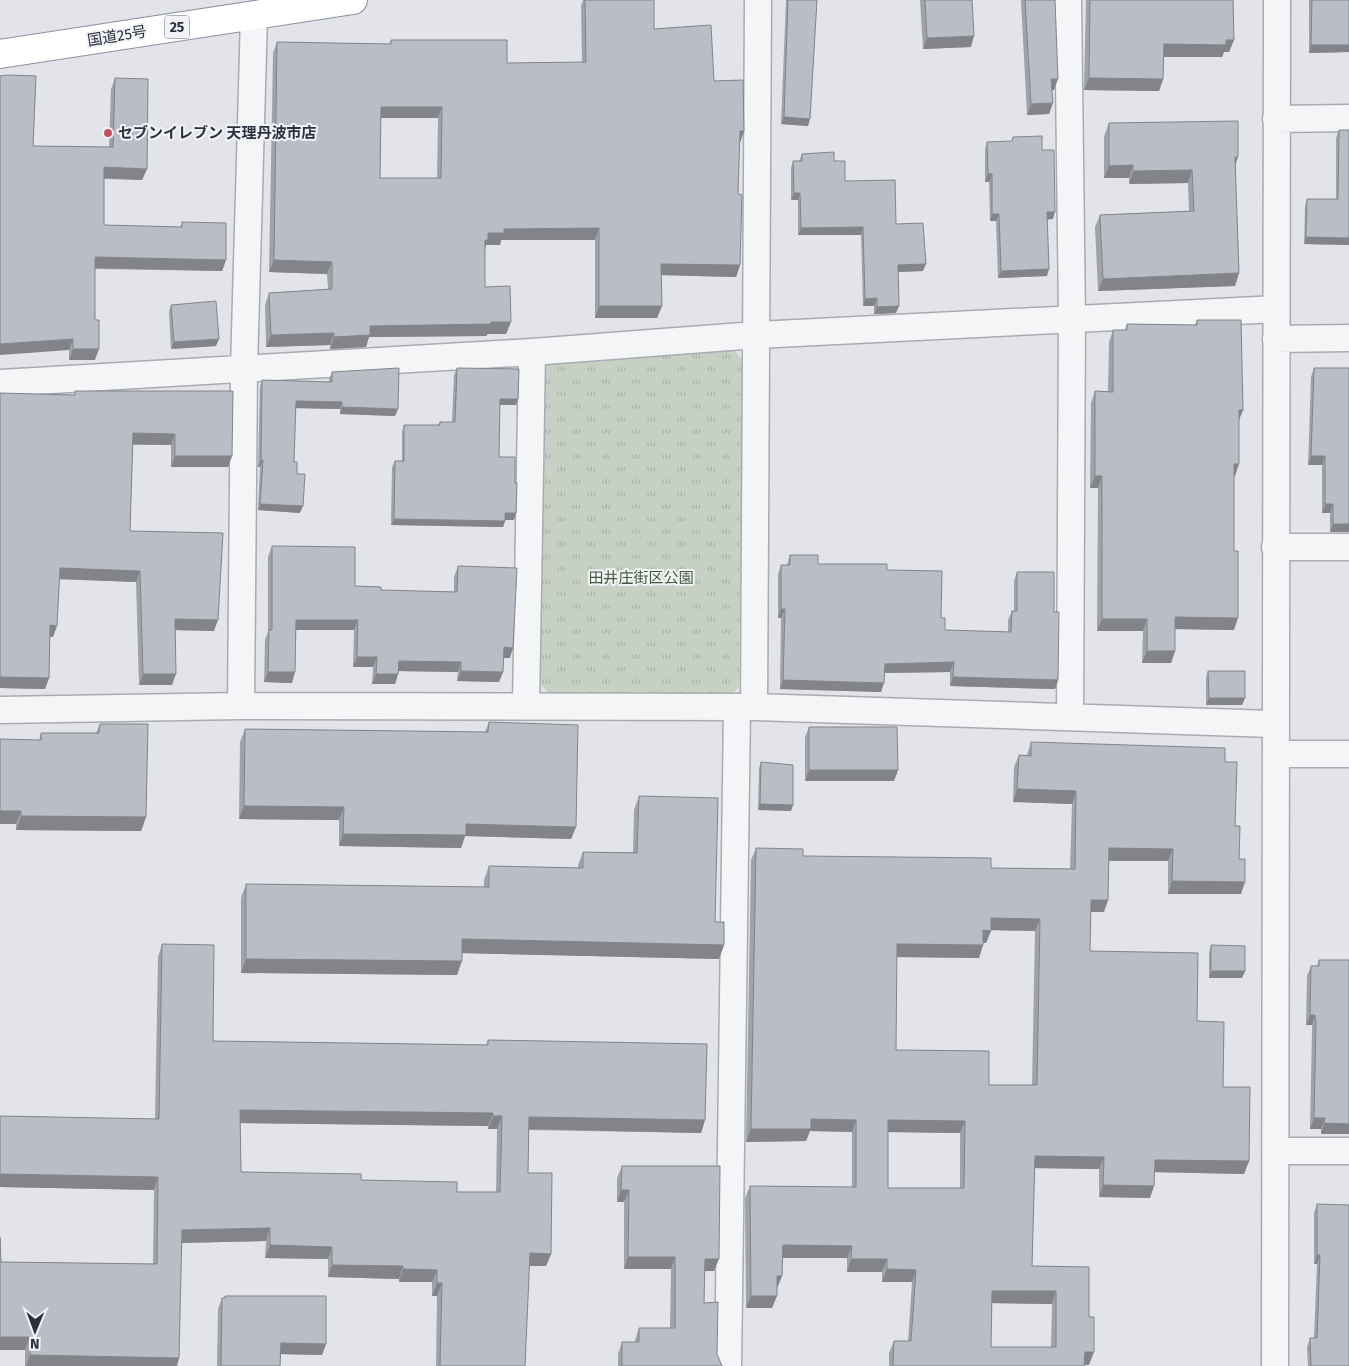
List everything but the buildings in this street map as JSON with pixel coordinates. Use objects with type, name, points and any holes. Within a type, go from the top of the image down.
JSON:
[{"type":"highway","name":"国道25号","points":[[0,54],[353,0]]},
{"type":"street","points":[[728,1366],[756,335],[758,0]]},
{"type":"street","points":[[1068,0],[1072,317],[1070,717]]},
{"type":"street","points":[[1275,1366],[1277,1151],[1275,309],[1277,0]]},
{"type":"street","points":[[241,706],[244,369],[254,16]]},
{"type":"street","points":[[1276,118],[1349,118]]},
{"type":"street","points":[[0,383],[532,352],[756,335],[1072,317],[1275,309]]},
{"type":"street","points":[[1276,338],[1349,338]]},
{"type":"street","points":[[526,705],[532,352]]},
{"type":"street","points":[[1275,547],[1349,547]]},
{"type":"street","points":[[0,710],[241,706],[526,705],[745,708],[1275,724]]},
{"type":"street","points":[[1277,754],[1349,754]]},
{"type":"street","points":[[1277,1151],[1349,1151]]},
{"type":"green space","name":"田井庄街区公園","points":[[730,346],[743,360],[739,687],[731,694],[548,693],[540,683],[544,365],[548,358]]},
{"type":"place","name":"セブンイレブン 天理丹波市店","points":[[108,133]]}]
